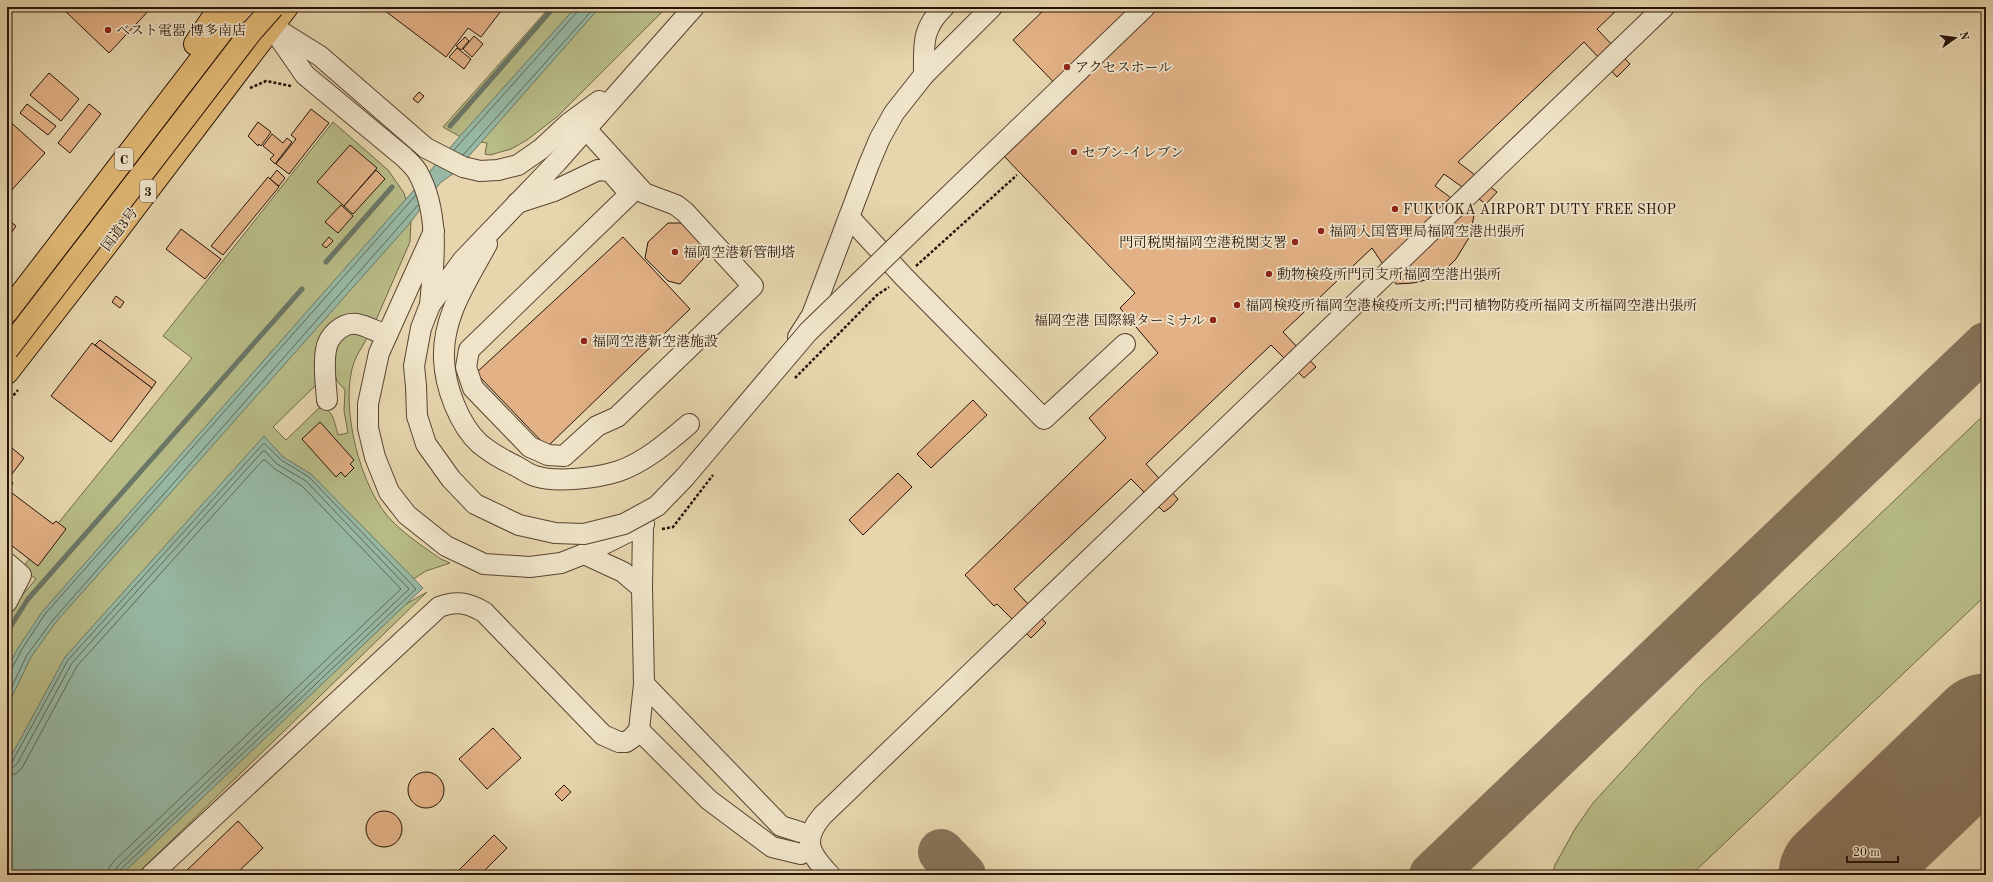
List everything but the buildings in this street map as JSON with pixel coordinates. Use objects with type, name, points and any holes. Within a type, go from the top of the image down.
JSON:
[{"type":"highway","points":[[7,292],[49,240],[220,7]]},
{"type":"highway","name":"C","points":[[7,312],[241,7]]},
{"type":"highway","name":"C","points":[[7,350],[251,32],[275,11]]},
{"type":"highway","name":"国道3号","points":[[7,373],[113,237],[275,11]]},
{"type":"street","points":[[241,7],[275,11],[320,56],[426,148],[463,167],[480,171],[498,170],[518,165],[541,149],[569,123],[626,83]]},
{"type":"street","points":[[694,7],[556,162],[463,260],[430,305],[421,328],[414,366],[417,416],[426,444],[451,479],[475,504],[519,525],[555,533],[584,534],[624,524],[656,506],[685,477],[808,332],[1145,7]]},
{"type":"street","points":[[924,75],[924,37],[933,18],[944,7]]},
{"type":"street","points":[[434,231],[408,291],[378,353],[368,404],[368,428],[375,456],[389,492],[407,516],[446,546],[484,564],[530,567],[561,563],[584,554],[643,525],[684,482],[803,331],[812,315],[880,138],[894,113],[924,75],[992,7]]},
{"type":"street","points":[[812,875],[805,865],[801,854],[800,832],[804,815],[1648,7]]},
{"type":"street","points":[[830,875],[817,861],[811,850],[809,842],[812,831],[822,816],[1664,7]]},
{"type":"street","points":[[275,11],[305,75],[404,157],[418,173],[430,202],[434,231],[430,305]]},
{"type":"street","points":[[517,203],[554,190],[598,170],[610,171],[630,194],[469,350],[466,367],[473,388],[530,447],[548,455],[564,456],[598,426],[617,417],[753,286],[685,212],[676,205],[644,193],[586,129]]},
{"type":"street","points":[[849,217],[1044,419],[1125,344]]},
{"type":"street","points":[[499,221],[457,298],[448,327],[444,358],[449,389],[461,418],[479,443],[504,461],[535,476],[566,479],[592,477],[619,471],[642,460],[689,424]]},
{"type":"street","points":[[327,400],[326,350],[330,340],[336,332],[344,326],[356,324],[387,335]]},
{"type":"street","points":[[151,875],[439,607],[446,604],[462,602],[484,612],[603,735],[619,742],[626,742],[632,738],[639,730],[644,684],[642,588],[643,525]]},
{"type":"street","points":[[584,554],[623,572],[642,588]]},
{"type":"street","points":[[7,563],[21,575],[7,602]]},
{"type":"street","points":[[644,684],[781,826],[800,832]]},
{"type":"street","points":[[639,730],[710,800],[772,847],[801,854]]},
{"type":"green space","points":[[550,7],[667,7],[558,116],[527,140],[511,149],[490,155],[485,154],[487,143],[466,140],[443,127]]},
{"type":"green space","points":[[333,122],[388,170],[404,193],[411,218],[410,242],[376,320],[341,319],[316,385],[273,427],[286,440],[319,408],[324,408],[333,417],[338,435],[348,433],[344,411],[345,390],[337,381],[333,369],[332,352],[341,337],[357,331],[367,338],[354,362],[350,380],[349,401],[351,423],[362,469],[381,508],[393,522],[422,546],[441,559],[450,563],[426,571],[336,628],[330,648],[427,592],[136,875],[7,875],[7,613],[36,579],[22,568],[192,358],[163,336]]},
{"type":"green space","points":[[1986,413],[1986,595],[1691,875],[1552,875],[1555,865],[1575,829],[1593,803],[1700,686]]},
{"type":"water","points":[[576,7],[600,7],[454,173],[440,183],[410,223],[56,622],[31,657],[7,707],[7,669],[18,648],[42,612],[460,136]]},
{"type":"water","points":[[264,436],[283,457],[311,474],[423,588],[121,875],[8,875],[7,783],[9,760],[65,657]]},
{"type":"waterway","points":[[450,126],[554,7]]},
{"type":"waterway","points":[[326,262],[392,187]]},
{"type":"waterway","points":[[7,632],[28,599],[302,289]]},
{"type":"taxiway","points":[[1432,875],[1986,345]]},
{"type":"taxiway","points":[[941,852],[963,875]]},
{"type":"runway","points":[[1836,875],[1986,731]]},
{"type":"place","name":"ベスト電器 博多南店","points":[[108,30]]},
{"type":"place","name":"アクセスホール","points":[[1067,67]]},
{"type":"place","name":"セブン-イレブン","points":[[1074,152]]},
{"type":"place","name":"FUKUOKA AIRPORT DUTY FREE SHOP","points":[[1395,209]]},
{"type":"place","name":"福岡入国管理局福岡空港出張所","points":[[1321,231]]},
{"type":"place","name":"門司税関福岡空港税関支署","points":[[1295,242]]},
{"type":"place","name":"福岡空港新管制塔","points":[[675,252]]},
{"type":"place","name":"動物検疫所門司支所福岡空港出張所","points":[[1269,274]]},
{"type":"place","name":"福岡検疫所福岡空港検疫所支所;門司植物防疫所福岡支所福岡空港出張所","points":[[1237,305]]},
{"type":"place","name":"福岡空港 国際線ターミナル","points":[[1213,320]]},
{"type":"place","name":"福岡空港新空港施設","points":[[584,341]]}]
